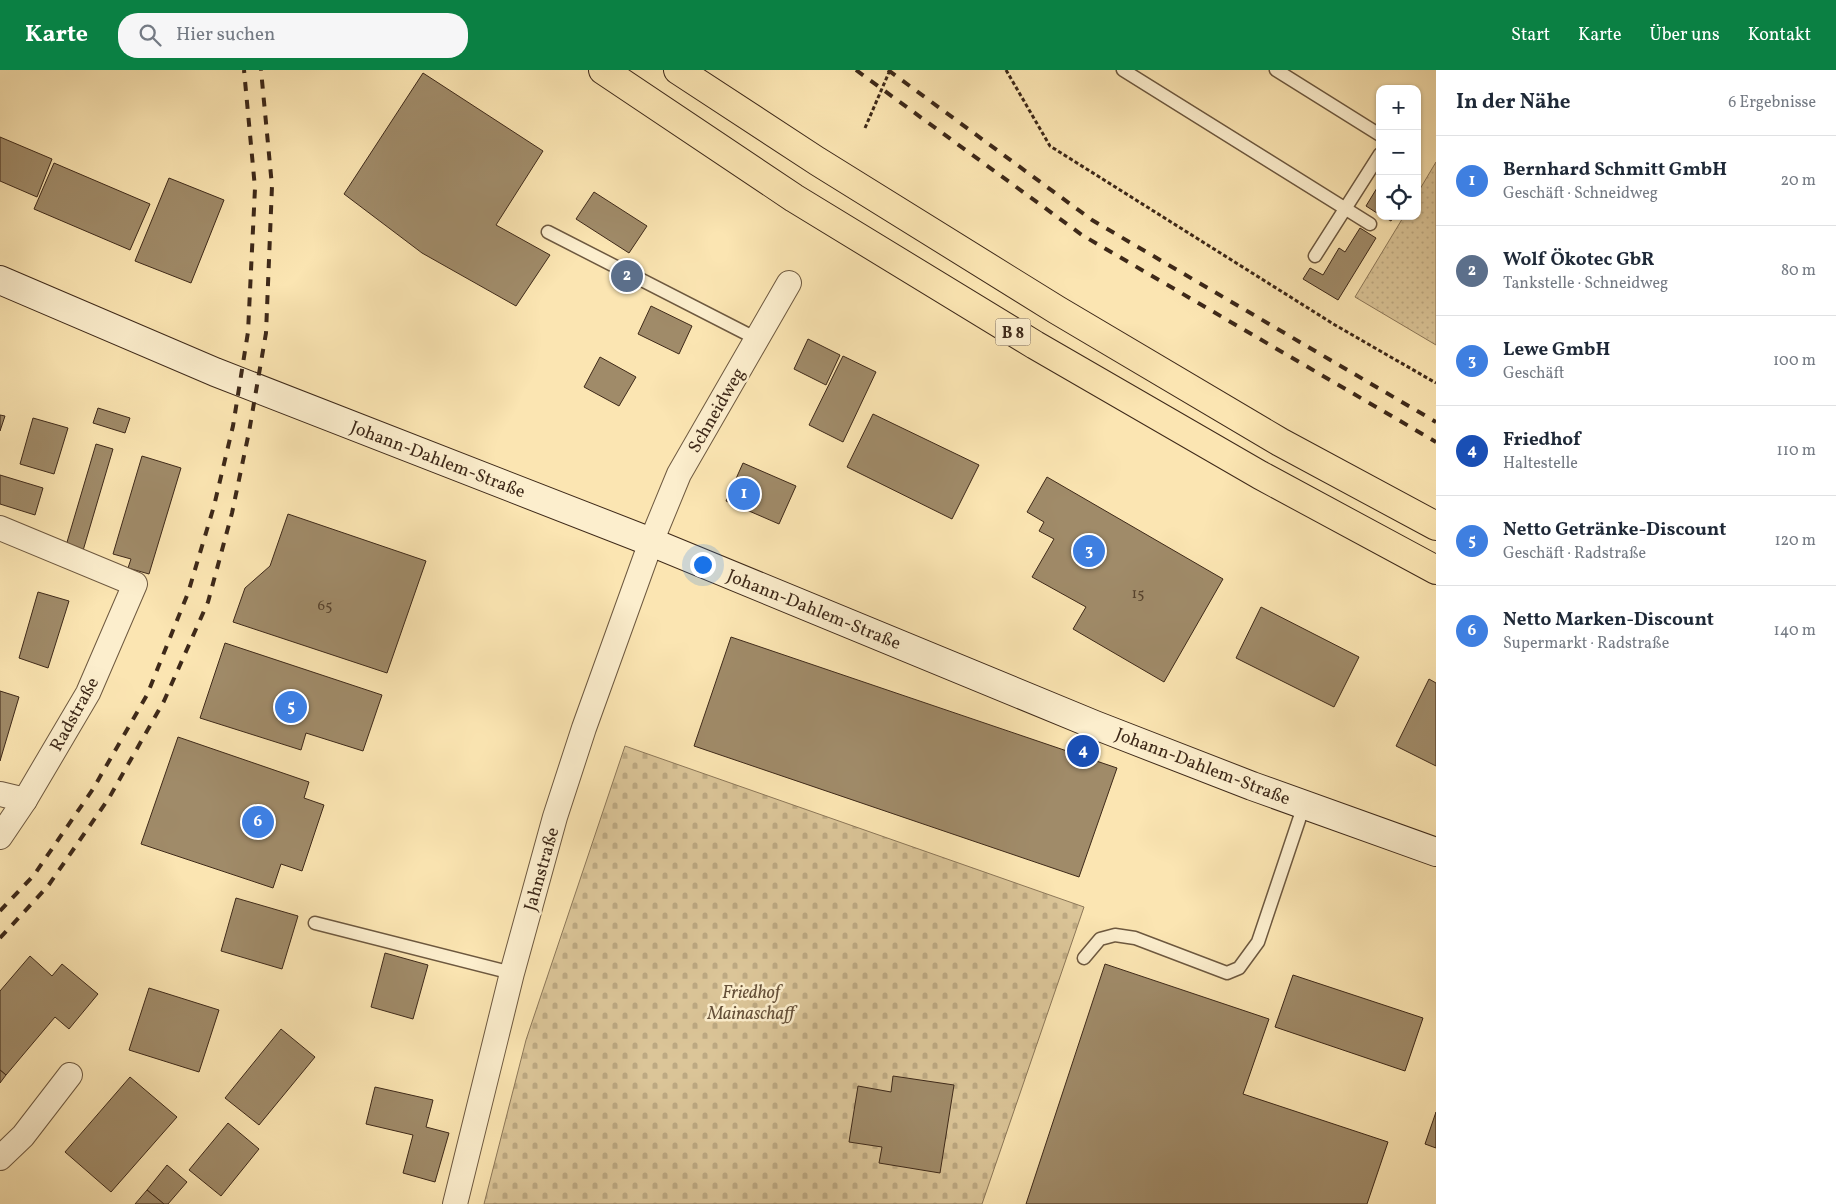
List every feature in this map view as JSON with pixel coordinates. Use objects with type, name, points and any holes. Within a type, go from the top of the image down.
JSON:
[{"type":"highway","name":"B 8","points":[[603,70],[794,198],[1035,345],[1260,475],[1436,570]]},
{"type":"highway","name":"B 8","points":[[678,70],[817,161],[1057,310],[1280,442],[1436,526]]},
{"type":"street","name":"Johann-Dahlem-Straße","points":[[0,280],[215,372],[651,542],[1095,725],[1304,805],[1436,852]]},
{"type":"street","name":"Schneidweg","points":[[651,542],[679,474],[789,283]]},
{"type":"street","name":"Radstraße","points":[[0,528],[134,584],[88,692],[25,800],[0,837]]},
{"type":"street","name":"Jahnstraße","points":[[455,1204],[536,884],[578,746],[651,542]]},
{"type":"street","points":[[0,794],[25,800]]},
{"type":"street","points":[[0,1158],[23,1136],[70,1075]]},
{"type":"lane","points":[[1123,70],[1370,224]]},
{"type":"lane","points":[[1276,70],[1376,132]]},
{"type":"lane","points":[[1315,256],[1376,160]]},
{"type":"lane","points":[[548,232],[757,339]]},
{"type":"lane","points":[[1084,958],[1100,939],[1116,935],[1135,938],[1227,973],[1239,968],[1258,942],[1304,805]]},
{"type":"lane","points":[[315,923],[512,973]]},
{"type":"path","points":[[865,128],[890,70]]},
{"type":"path","points":[[1006,70],[1050,146],[1334,325],[1436,383]]},
{"type":"green space","points":[[1436,162],[1436,345],[1355,297],[1402,220],[1421,220],[1421,187]]},
{"type":"green space","name":"Friedhof Mainaschaff","points":[[625,746],[1084,907],[982,1204],[484,1204],[526,1040]]},
{"type":"building","points":[[423,73],[543,151],[496,225],[550,255],[516,306],[422,253],[344,194]]},
{"type":"building","points":[[0,137],[52,159],[37,197],[0,181]]},
{"type":"building","points":[[54,163],[150,204],[130,250],[34,209]]},
{"type":"building","points":[[169,178],[224,200],[191,283],[135,261]]},
{"type":"building","points":[[1376,190],[1376,212],[1366,206]]},
{"type":"building","points":[[594,192],[647,226],[629,253],[576,219]]},
{"type":"building","points":[[1360,228],[1376,238],[1338,300],[1303,279],[1310,268],[1323,275],[1339,248],[1345,252]]},
{"type":"building","points":[[651,306],[692,326],[679,354],[638,334]]},
{"type":"building","points":[[808,339],[840,355],[826,385],[794,369]]},
{"type":"building","points":[[843,356],[876,372],[843,442],[809,425]]},
{"type":"building","points":[[600,357],[636,377],[619,406],[584,387]]},
{"type":"building","points":[[98,408],[130,418],[125,433],[93,423]]},
{"type":"building","points":[[873,414],[979,465],[952,519],[847,467]]},
{"type":"building","points":[[0,415],[5,416],[0,431]]},
{"type":"building","points":[[33,418],[68,428],[54,474],[20,464]]},
{"type":"building","points":[[96,444],[113,449],[82,554],[65,549]]},
{"type":"building","points":[[142,456],[181,468],[149,574],[128,568],[131,559],[113,554]]},
{"type":"building","points":[[743,463],[796,486],[779,524],[726,501]]},
{"type":"building","points":[[0,475],[43,488],[35,515],[0,504]]},
{"type":"building","points":[[1047,477],[1223,579],[1164,682],[1073,629],[1086,607],[1032,577],[1054,539],[1039,531],[1044,522],[1027,512]]},
{"type":"building","points":[[288,514],[426,561],[387,673],[233,622],[245,588],[270,566]]},
{"type":"building","points":[[38,592],[69,601],[48,668],[19,658]]},
{"type":"building","points":[[1261,607],[1359,657],[1334,707],[1236,658]]},
{"type":"building","points":[[731,637],[1117,768],[1079,877],[694,746]]},
{"type":"building","points":[[225,643],[382,695],[363,751],[306,733],[301,750],[200,718]]},
{"type":"building","points":[[1429,679],[1436,683],[1436,766],[1396,746]]},
{"type":"building","points":[[0,691],[19,697],[0,761]]},
{"type":"building","points":[[178,737],[309,782],[304,798],[324,805],[302,871],[281,864],[273,888],[141,844]]},
{"type":"building","points":[[236,898],[298,916],[282,969],[221,951]]},
{"type":"building","points":[[385,953],[428,965],[413,1019],[371,1007]]},
{"type":"building","points":[[30,956],[52,976],[62,964],[98,994],[69,1029],[55,1017],[6,1075],[0,1070],[0,991]]},
{"type":"building","points":[[1105,964],[1269,1019],[1243,1094],[1388,1142],[1367,1204],[1026,1204]]},
{"type":"building","points":[[1293,975],[1423,1018],[1405,1071],[1275,1027]]},
{"type":"building","points":[[149,988],[219,1010],[199,1072],[129,1050]]},
{"type":"building","points":[[281,1029],[315,1057],[259,1125],[225,1098]]},
{"type":"building","points":[[0,1070],[6,1075],[0,1083]]},
{"type":"building","points":[[893,1076],[954,1085],[940,1173],[879,1163],[882,1147],[849,1142],[858,1086],[891,1092]]},
{"type":"building","points":[[130,1077],[177,1117],[111,1192],[65,1152]]},
{"type":"building","points":[[375,1087],[433,1100],[426,1127],[449,1133],[435,1182],[403,1173],[413,1135],[366,1124]]},
{"type":"building","points":[[1436,1112],[1436,1148],[1425,1144]]},
{"type":"building","points":[[228,1123],[259,1149],[221,1196],[189,1170]]},
{"type":"building","points":[[167,1165],[187,1182],[168,1204],[164,1204],[147,1190]]},
{"type":"building","points":[[147,1190],[164,1204],[135,1204]]},
{"type":"railway","points":[[0,911],[34,875],[93,789],[147,695],[188,593],[214,506],[233,426],[248,332],[255,188],[244,70]]},
{"type":"railway","points":[[0,938],[48,886],[109,798],[164,701],[208,602],[232,513],[249,432],[266,333],[272,186],[261,70]]},
{"type":"railway","points":[[856,70],[1082,235],[1436,442]]},
{"type":"railway","points":[[888,70],[1092,220],[1436,422]]},
{"type":"place","name":"Wolf Ökotec GbR","points":[[627,276]]},
{"type":"place","name":"Bernhard Schmitt GmbH","points":[[744,494]]},
{"type":"place","name":"Lewe GmbH","points":[[1089,551]]},
{"type":"place","name":"Netto Getränke-Discount","points":[[291,707]]},
{"type":"place","name":"Friedhof","points":[[1083,751]]},
{"type":"place","name":"Netto Marken-Discount","points":[[258,822]]}]
